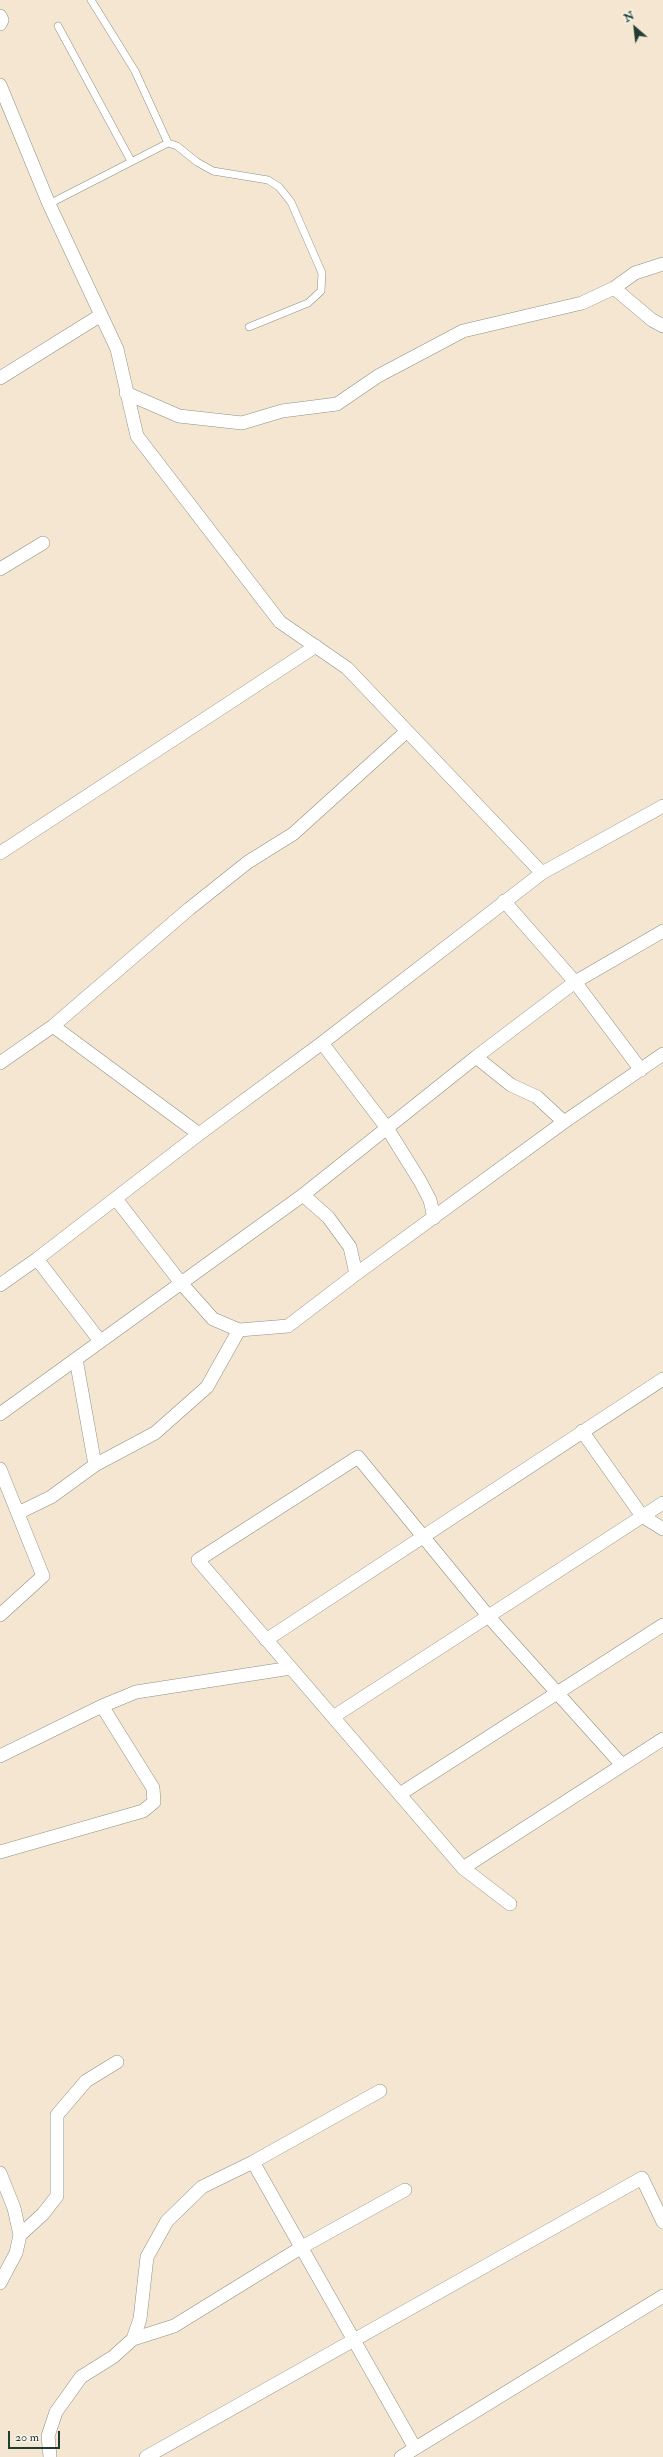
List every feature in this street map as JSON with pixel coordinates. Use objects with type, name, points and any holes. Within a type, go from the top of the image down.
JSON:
[{"type":"street","points":[[0,16],[2,20],[0,24]]},
{"type":"street","points":[[0,85],[49,204],[117,349],[137,436],[280,622],[347,668],[542,873]]},
{"type":"street","points":[[126,393],[179,416],[242,423],[282,411],[337,404],[378,376],[463,331],[582,304],[614,288],[635,273],[663,264]]},
{"type":"street","points":[[614,288],[652,320],[663,326]]},
{"type":"street","points":[[0,378],[101,316]]},
{"type":"street","points":[[0,569],[43,544]]},
{"type":"street","points":[[0,853],[316,646]]},
{"type":"street","points":[[0,1063],[53,1026],[189,910],[248,862],[293,834],[407,731]]},
{"type":"street","points":[[0,1285],[37,1259],[199,1134],[322,1043],[542,873],[663,806]]},
{"type":"street","points":[[504,901],[575,982],[641,1070]]},
{"type":"street","points":[[0,1414],[303,1195],[476,1057],[575,982],[663,931]]},
{"type":"street","points":[[53,1026],[199,1134]]},
{"type":"street","points":[[322,1043],[387,1128],[430,1200],[434,1218]]},
{"type":"street","points":[[116,1199],[181,1282],[214,1319],[239,1330],[288,1326],[356,1274],[564,1122],[663,1054]]},
{"type":"street","points":[[476,1057],[511,1085],[537,1097],[564,1122]]},
{"type":"street","points":[[303,1195],[328,1216],[350,1247],[356,1274]]},
{"type":"street","points":[[37,1259],[100,1341]]},
{"type":"street","points":[[18,1513],[51,1498],[95,1466],[155,1433],[207,1387],[239,1330]]},
{"type":"street","points":[[76,1359],[95,1466]]},
{"type":"street","points":[[266,1640],[421,1536],[663,1379]]},
{"type":"street","points":[[582,1431],[642,1516],[663,1529]]},
{"type":"street","points":[[510,1904],[463,1868],[198,1560],[358,1457],[421,1536],[489,1617],[622,1764]]},
{"type":"street","points":[[0,1615],[43,1576],[1,1475]]},
{"type":"street","points":[[333,1717],[663,1503]]},
{"type":"street","points":[[400,1794],[556,1692],[663,1625]]},
{"type":"street","points":[[0,1756],[102,1706],[136,1692],[291,1668]]},
{"type":"street","points":[[0,1852],[143,1811],[154,1802],[153,1788],[102,1706]]},
{"type":"street","points":[[463,1868],[663,1738]]},
{"type":"street","points":[[20,2235],[43,2214],[57,2196],[57,2115],[86,2080],[117,2062]]},
{"type":"street","points":[[133,2340],[140,2319],[147,2257],[167,2221],[202,2187],[253,2162],[380,2091]]},
{"type":"street","points":[[253,2162],[415,2448]]},
{"type":"street","points":[[0,2173],[14,2208],[20,2235],[16,2253],[0,2283]]},
{"type":"street","points":[[146,2457],[355,2341],[642,2178],[663,2222]]},
{"type":"street","points":[[50,2457],[48,2436],[56,2412],[81,2377],[113,2357],[133,2340],[174,2326],[302,2247],[405,2190]]},
{"type":"street","points":[[401,2457],[663,2296]]},
{"type":"lane","points":[[91,0],[135,71],[168,143]]},
{"type":"lane","points":[[58,26],[131,161]]},
{"type":"lane","points":[[49,204],[168,143],[177,146],[197,162],[213,171],[268,180],[279,187],[291,202],[322,273],[321,291],[308,303],[249,327]]}]
